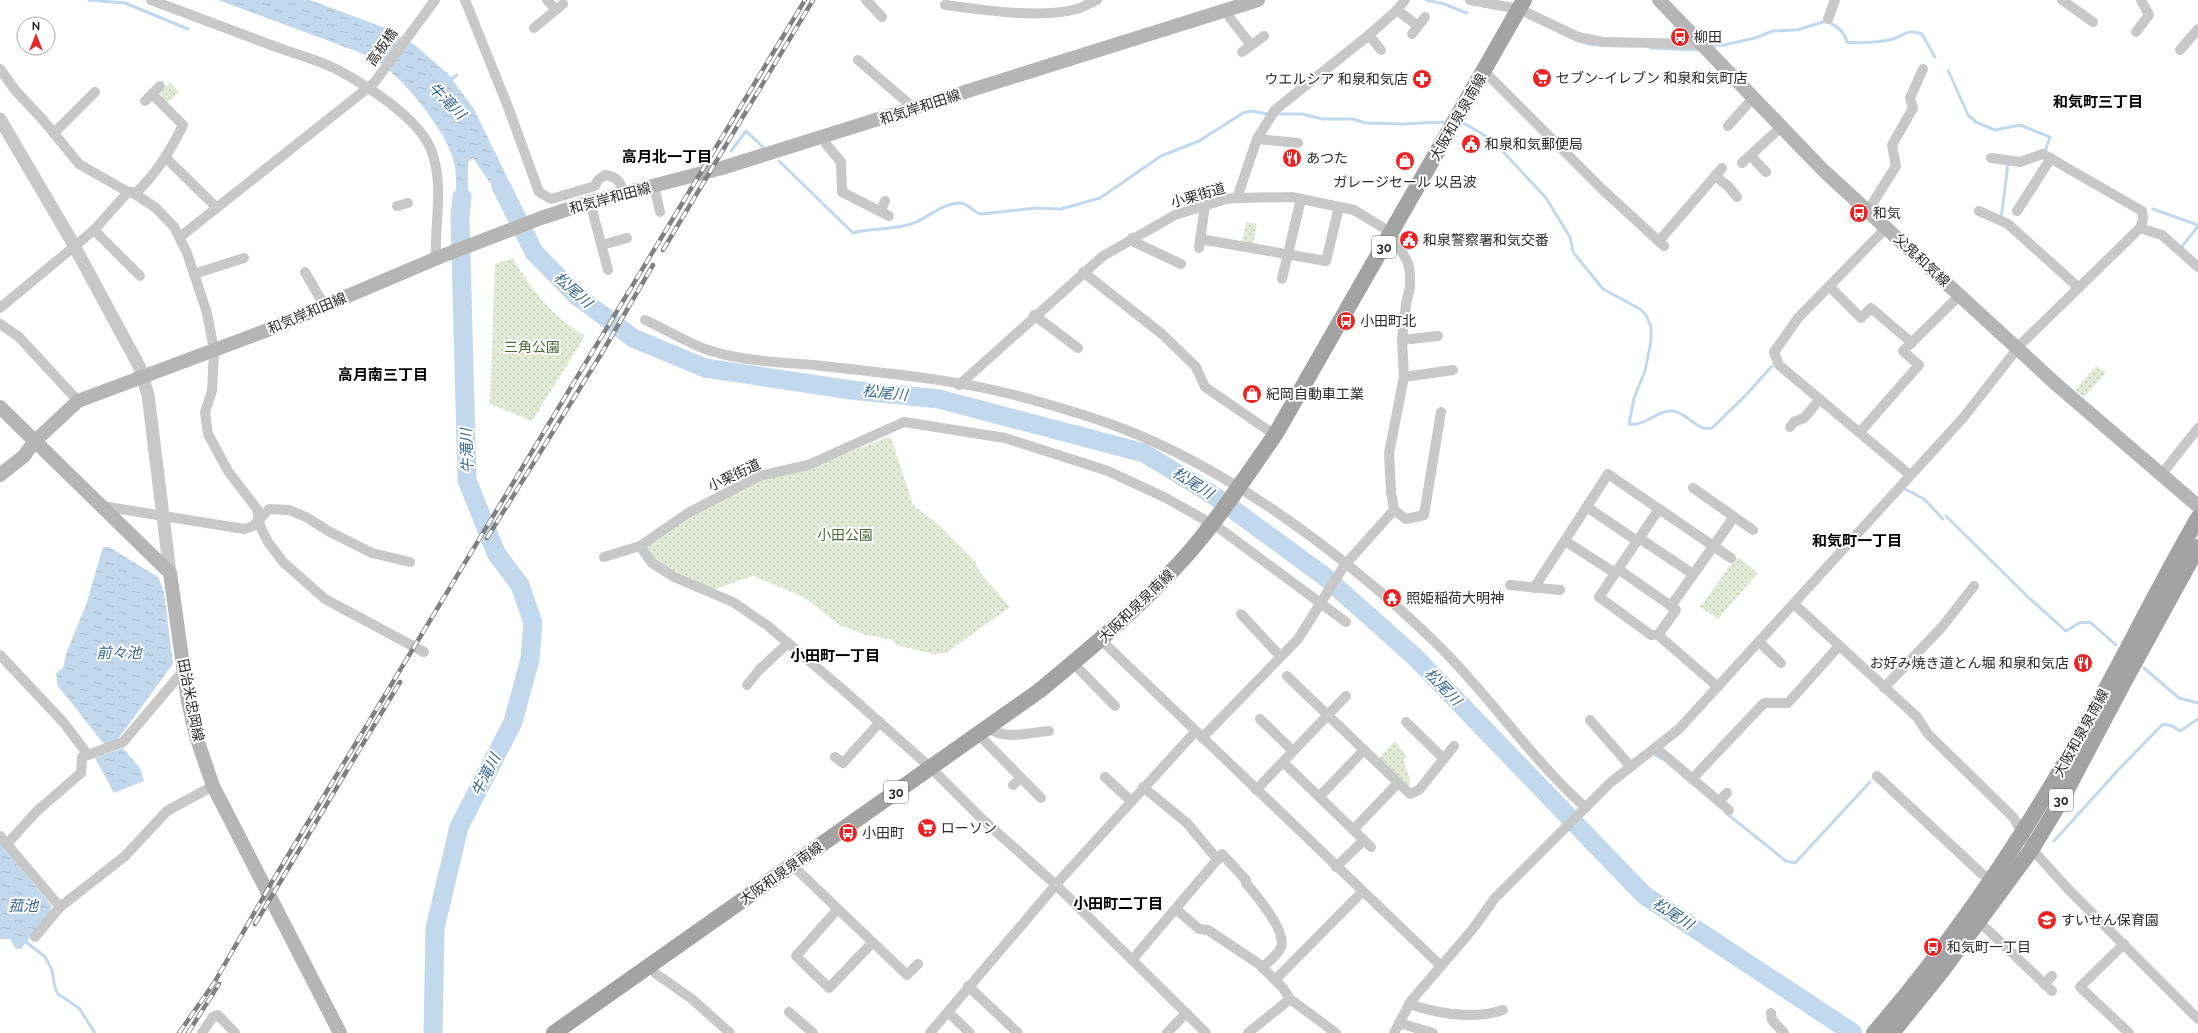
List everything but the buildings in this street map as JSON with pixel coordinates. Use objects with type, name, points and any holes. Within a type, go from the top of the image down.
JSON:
[{"type":"main road","name":"和気岸和田線","points":[[0,475],[24,456],[34,442],[78,401],[265,331],[439,257],[541,218],[623,193],[710,172],[915,109],[1258,0]]},
{"type":"main road","name":"父鬼和気線","points":[[1659,0],[1781,127],[1868,212],[1887,227],[2019,348],[2057,385],[2198,506]]},
{"type":"main road","name":"大阪和泉泉南線","points":[[554,1033],[1039,691],[1101,640],[1180,562],[1212,523],[1275,435],[1392,233],[1521,4]]},
{"type":"main road","points":[[0,407],[34,442],[170,573]]},
{"type":"main road","name":"大阪和泉泉南線","points":[[1882,1031],[1992,879],[2024,832],[2061,770],[2198,518]]},
{"type":"main road","name":"大阪和泉泉南線","points":[[1882,1031],[1978,923],[2032,849],[2062,799],[2198,547]]},
{"type":"main road","name":"田治米忠岡線","points":[[170,573],[184,670],[196,736],[213,786],[340,1033]]},
{"type":"street","points":[[151,0],[336,69],[370,86],[404,114],[418,128],[431,150],[438,179],[439,257]]},
{"type":"street","name":"高板橋","points":[[180,237],[370,86],[435,0]]},
{"type":"street","points":[[465,0],[508,107],[539,192],[551,199],[595,186],[598,180],[605,175],[615,177],[621,182],[623,193]]},
{"type":"street","points":[[534,28],[559,7],[547,0]]},
{"type":"street","points":[[866,0],[882,17]]},
{"type":"street","points":[[944,5],[1019,12],[1059,12],[1078,9],[1097,0]]},
{"type":"street","name":"小栗街道","points":[[959,384],[1034,315],[1103,256],[1132,238],[1175,215],[1226,199],[1237,198],[1257,138],[1275,110],[1369,36],[1398,10],[1405,0]]},
{"type":"street","points":[[1470,0],[1521,4],[1578,37],[1597,40],[1700,44]]},
{"type":"street","points":[[1828,19],[1835,0]]},
{"type":"street","points":[[2062,0],[2073,3],[2092,22]]},
{"type":"street","points":[[2136,32],[2149,15],[2141,0]]},
{"type":"street","points":[[1227,10],[1230,18],[1251,45]]},
{"type":"street","points":[[1398,10],[1416,30],[1425,17]]},
{"type":"street","points":[[1242,52],[1264,36]]},
{"type":"street","points":[[1369,36],[1381,50]]},
{"type":"street","points":[[2180,50],[2196,36]]},
{"type":"street","points":[[858,60],[877,69],[915,109]]},
{"type":"street","points":[[0,69],[4,82],[54,133],[79,164],[156,208],[180,237],[208,313],[214,350],[212,391],[205,412],[208,434],[228,471],[257,509],[260,519],[260,526],[268,542],[283,562],[316,592],[424,652]]},
{"type":"street","points":[[1868,212],[1896,166],[1892,145],[1913,108],[1910,98],[1923,69]]},
{"type":"street","points":[[1484,71],[1602,189],[1662,244],[1693,209],[1722,168]]},
{"type":"street","points":[[1,305],[94,230],[132,193],[151,179],[166,158],[183,125],[180,115],[148,97],[160,86]]},
{"type":"street","points":[[54,133],[95,92]]},
{"type":"street","points":[[1728,126],[1753,98]]},
{"type":"street","points":[[0,119],[74,246],[135,356],[143,377],[148,395],[170,573]]},
{"type":"street","points":[[1742,163],[1781,127]]},
{"type":"street","points":[[824,137],[826,144],[841,162],[844,204]]},
{"type":"street","points":[[1257,138],[1298,143]]},
{"type":"street","points":[[1394,1033],[1409,1004],[1472,930],[1495,898],[1585,810],[1610,782],[1632,767],[1679,730],[1962,418],[2019,348],[2140,228],[2143,219],[2142,211],[2043,154],[2020,162],[1992,158]]},
{"type":"street","points":[[1751,156],[1766,172]]},
{"type":"street","points":[[166,158],[217,208]]},
{"type":"street","points":[[2017,211],[2051,158]]},
{"type":"street","points":[[1715,176],[1728,186],[1737,197]]},
{"type":"street","points":[[654,186],[660,212]]},
{"type":"street","points":[[842,192],[885,214],[885,201]]},
{"type":"street","points":[[1237,198],[1292,197],[1354,210],[1392,233],[1408,263],[1410,287],[1406,304],[1402,340],[1404,377],[1389,453],[1391,492],[1394,510],[1406,519],[1424,515],[1432,493],[1441,443],[1441,412]]},
{"type":"street","points":[[1282,279],[1301,199]]},
{"type":"street","points":[[590,202],[608,270]]},
{"type":"street","points":[[397,206],[408,203]]},
{"type":"street","points":[[1205,205],[1199,244],[1326,261],[1339,207]]},
{"type":"street","points":[[1979,211],[2008,224],[2078,288]]},
{"type":"street","points":[[1887,227],[1830,287],[1798,318],[1774,352],[1779,365],[1910,475]]},
{"type":"street","points":[[2140,228],[2162,235],[2198,267]]},
{"type":"street","points":[[94,230],[140,276]]},
{"type":"street","points":[[602,245],[627,238]]},
{"type":"street","points":[[1132,238],[1134,242],[1181,264]]},
{"type":"street","points":[[194,274],[244,258]]},
{"type":"street","points":[[132,268],[140,261]]},
{"type":"street","points":[[305,272],[324,305]]},
{"type":"street","points":[[1084,272],[1162,334],[1196,367],[1205,387],[1275,435]]},
{"type":"street","points":[[1830,287],[1861,318],[1871,308],[1912,343]]},
{"type":"street","points":[[1860,432],[1919,365],[1904,351],[1960,295]]},
{"type":"street","points":[[1034,315],[1078,348]]},
{"type":"street","points":[[645,320],[705,348],[745,358],[893,374],[959,384],[1023,397],[1122,428],[1210,470],[1238,488],[1345,565],[1438,645],[1484,694],[1585,810]]},
{"type":"street","points":[[0,324],[19,337],[78,401]]},
{"type":"street","points":[[1402,340],[1438,336]]},
{"type":"street","points":[[1404,377],[1453,370]]},
{"type":"street","points":[[1790,427],[1794,422],[1804,418],[1820,399]]},
{"type":"street","name":"小栗街道","points":[[604,557],[640,546],[688,514],[759,476],[808,465],[904,422],[1006,438],[1108,471],[1166,498],[1212,523]]},
{"type":"street","points":[[2161,475],[2198,428]]},
{"type":"street","points":[[1534,588],[1608,474],[1731,558]]},
{"type":"street","points":[[1693,488],[1753,530]]},
{"type":"street","points":[[102,506],[244,529],[254,526],[269,509],[289,510],[306,517],[330,532],[372,553],[410,562]]},
{"type":"street","points":[[1586,507],[1693,574]]},
{"type":"street","points":[[1659,509],[1599,597],[1651,635],[1658,635],[1718,687]]},
{"type":"street","points":[[930,1033],[968,986],[1143,787],[1298,639],[1309,623],[1320,601],[1345,565],[1394,510]]},
{"type":"street","points":[[1671,606],[1712,546],[1734,517]]},
{"type":"street","points":[[1212,523],[1293,580],[1346,622]]},
{"type":"street","points":[[1565,541],[1616,571],[1676,610],[1658,635]]},
{"type":"street","points":[[640,546],[652,563],[674,577],[733,602],[768,626],[880,722],[931,768],[982,819],[1056,885],[1206,1033]]},
{"type":"street","points":[[1510,585],[1560,590]]},
{"type":"street","points":[[1884,688],[1942,627],[1974,586]]},
{"type":"street","points":[[1794,604],[1917,717],[1928,734],[2013,817],[2024,832],[2032,849],[2068,889],[2198,1019]]},
{"type":"street","points":[[1241,614],[1280,656]]},
{"type":"street","points":[[1101,640],[1198,735],[1441,966]]},
{"type":"street","points":[[1759,642],[1781,663]]},
{"type":"street","points":[[747,685],[759,670],[788,643]]},
{"type":"street","points":[[1692,779],[1764,703],[1788,703],[1839,646]]},
{"type":"street","points":[[0,654],[64,723],[88,755]]},
{"type":"street","points":[[1074,663],[1115,706]]},
{"type":"street","points":[[7,844],[37,811],[81,774],[82,757],[124,742],[184,670]]},
{"type":"street","points":[[1287,676],[1410,794],[1419,790],[1454,746]]},
{"type":"street","points":[[1256,790],[1346,696]]},
{"type":"street","points":[[1260,719],[1293,751]]},
{"type":"street","points":[[1590,720],[1632,767]]},
{"type":"street","points":[[834,757],[843,763],[880,722]]},
{"type":"street","points":[[1406,722],[1444,759]]},
{"type":"street","points":[[983,731],[1004,735],[1048,731]]},
{"type":"street","points":[[983,731],[1021,778],[1041,798]]},
{"type":"street","points":[[1656,748],[1729,810]]},
{"type":"street","points":[[1319,797],[1364,750]]},
{"type":"street","points":[[1283,762],[1372,847]]},
{"type":"street","points":[[1878,776],[1982,874],[1992,879]]},
{"type":"street","points":[[1105,777],[1131,801]]},
{"type":"street","points":[[1013,785],[1021,778]]},
{"type":"street","points":[[1353,830],[1398,783]]},
{"type":"street","points":[[35,937],[60,907],[125,856],[167,811],[213,786]]},
{"type":"street","points":[[1143,787],[1187,823],[1216,859]]},
{"type":"street","points":[[1719,801],[1727,793]]},
{"type":"street","points":[[0,836],[60,907]]},
{"type":"street","points":[[1336,867],[1364,840]]},
{"type":"street","points":[[1132,960],[1176,909],[1216,859],[1222,854],[1246,880],[1246,883],[1272,913],[1282,943],[1281,949],[1262,968]]},
{"type":"street","points":[[792,865],[837,910],[907,975],[918,964]]},
{"type":"street","points":[[1275,980],[1362,892]]},
{"type":"street","points":[[1176,909],[1199,929],[1208,930],[1262,968],[1283,988],[1290,999],[1336,1033]]},
{"type":"street","points":[[837,910],[796,956],[829,988],[872,942]]},
{"type":"street","points":[[1978,923],[1988,930],[2052,992]]},
{"type":"street","points":[[2124,944],[2080,987],[2129,1033]]},
{"type":"street","points":[[2015,956],[2022,948]]},
{"type":"street","points":[[650,965],[656,973],[695,996],[730,1033]]},
{"type":"street","points":[[2044,984],[2052,976]]},
{"type":"street","points":[[968,986],[1018,1033]]},
{"type":"street","points":[[1248,1033],[1290,999]]},
{"type":"street","points":[[1409,1004],[1442,1013],[1468,1016],[1503,1010]]},
{"type":"street","points":[[789,1012],[813,1033]]},
{"type":"street","points":[[948,1012],[970,1033]]},
{"type":"street","points":[[1167,1033],[1186,1013]]},
{"type":"street","points":[[1771,1013],[1772,1020],[1784,1033]]},
{"type":"street","points":[[202,1033],[213,1017],[218,1015],[235,1033]]},
{"type":"street","points":[[1399,1023],[1433,1033]]},
{"type":"green space","points":[[170,82],[179,92],[167,103],[162,98],[161,92]]},
{"type":"green space","points":[[1246,222],[1257,224],[1253,244],[1242,242]]},
{"type":"green space","name":"三角公園","points":[[513,258],[535,292],[544,302],[562,320],[585,336],[532,421],[490,404],[495,264]]},
{"type":"green space","points":[[2096,366],[2106,373],[2084,397],[2075,390]]},
{"type":"green space","name":"小田公園","points":[[889,437],[891,438],[913,505],[938,524],[975,561],[979,571],[1010,607],[946,653],[933,654],[896,645],[893,640],[866,635],[839,625],[804,597],[753,576],[714,589],[674,572],[655,559],[649,552],[646,545],[681,522],[759,480],[828,461]]},
{"type":"green space","points":[[1740,558],[1758,573],[1718,619],[1700,607],[1735,559]]},
{"type":"green space","points":[[1395,741],[1407,756],[1404,759],[1410,780],[1409,787],[1379,758]]},
{"type":"water","points":[[218,0],[310,0],[388,29],[415,45],[448,74],[474,109],[521,206],[508,209],[473,158],[468,162],[468,223],[456,222],[456,174],[451,154],[435,123],[410,91],[397,78],[366,55]]},
{"type":"water","name":"前々池","points":[[103,547],[109,547],[158,577],[164,592],[173,664],[118,739],[104,744],[58,686],[56,673],[63,668],[67,651],[86,605]]},
{"type":"water","points":[[123,748],[140,768],[144,781],[114,793],[95,758]]},
{"type":"water","name":"菰池","points":[[0,843],[51,905],[51,911],[21,949],[15,948],[10,939],[0,939]]},
{"type":"waterway","points":[[89,0],[125,3],[188,29]]},
{"type":"waterway","points":[[1426,0],[1444,4],[1467,13]]},
{"type":"waterway","points":[[1710,46],[1724,45],[1755,38],[1773,31],[1797,30],[1826,21],[1839,29],[1847,42],[1851,43],[1889,40],[1907,33],[1916,32],[1922,34],[1935,57]]},
{"type":"waterway","points":[[1575,40],[1594,45]]},
{"type":"waterway","points":[[1650,48],[1698,50]]},
{"type":"waterway","points":[[1948,70],[1968,115],[1976,122],[1995,130],[2020,125],[2050,137],[2045,151]]},
{"type":"waterway","points":[[449,81],[457,75]]},
{"type":"waterway","points":[[779,161],[853,233],[911,224],[923,219],[941,208],[960,203],[969,206],[975,212],[981,214],[1036,208],[1061,209],[1100,198],[1161,156],[1199,141],[1243,113],[1251,111],[1268,114]]},
{"type":"waterway","points":[[1278,114],[1302,114],[1323,119],[1353,119],[1365,123],[1402,124],[1443,122]]},
{"type":"waterway","points":[[1463,123],[1481,133],[1497,145],[1546,198],[1570,237],[1573,252],[1603,289],[1640,309],[1646,315],[1651,327],[1651,341],[1645,371],[1634,398],[1629,424],[1641,423],[1667,411],[1673,411],[1678,412],[1697,425],[1712,428],[1746,395],[1772,366]]},
{"type":"waterway","points":[[731,151],[746,131],[763,147]]},
{"type":"waterway","points":[[2001,219],[2008,164]]},
{"type":"waterway","name":"松尾川","points":[[501,186],[534,252],[577,296],[633,338],[705,368],[851,390],[939,399],[1144,453],[1216,497],[1324,576],[1414,656],[1644,895],[1853,1033]]},
{"type":"waterway","name":"牛滝川","points":[[433,1033],[435,928],[459,827],[513,722],[530,659],[533,623],[520,585],[496,553],[467,480],[460,217],[462,197]]},
{"type":"waterway","points":[[2153,209],[2198,225]]},
{"type":"waterway","points":[[2181,248],[2198,226]]},
{"type":"waterway","points":[[1903,488],[1924,499],[1943,519]]},
{"type":"waterway","points":[[1946,516],[2028,597],[2066,631],[2079,623],[2090,622],[2116,645]]},
{"type":"waterway","points":[[2144,668],[2179,698],[2198,703]]},
{"type":"waterway","points":[[2054,841],[2120,768],[2163,724],[2172,726],[2180,731],[2198,719]]},
{"type":"waterway","points":[[1655,755],[1662,759]]},
{"type":"waterway","points":[[1726,813],[1786,861],[1795,863],[1870,782]]},
{"type":"waterway","points":[[26,942],[45,957],[52,970],[55,988],[58,994],[79,1008],[95,1033]]},
{"type":"railway","points":[[179,1033],[214,983],[272,882],[805,0]]},
{"type":"railway","points":[[663,250],[813,0]]},
{"type":"railway","points":[[487,538],[603,351],[653,265]]},
{"type":"railway","points":[[255,924],[400,682]]},
{"type":"railway","points":[[188,1033],[219,984]]},
{"type":"place","name":"柳田","points":[[1680,37]]},
{"type":"place","name":"セブン-イレブン 和泉和気町店","points":[[1542,78]]},
{"type":"place","name":"ウエルシア 和泉和気店","points":[[1422,79]]},
{"type":"place","name":"和泉和気郵便局","points":[[1471,144]]},
{"type":"place","name":"あつた","points":[[1292,158]]},
{"type":"place","name":"ガレージセール 以呂波","points":[[1405,161]]},
{"type":"place","name":"和気","points":[[1859,213]]},
{"type":"place","name":"和泉警察署和気交番","points":[[1409,240]]},
{"type":"place","name":"小田町北","points":[[1346,321]]},
{"type":"place","name":"紀岡自動車工業","points":[[1252,394]]},
{"type":"place","name":"照姫稲荷大明神","points":[[1392,598]]},
{"type":"place","name":"お好み焼き道とん堀 和泉和気店","points":[[2083,663]]},
{"type":"place","name":"ローソン","points":[[927,828]]},
{"type":"place","name":"小田町","points":[[848,833]]},
{"type":"place","name":"すいせん保育園","points":[[2047,920]]},
{"type":"place","name":"和気町一丁目","points":[[1933,947]]},
{"type":"district","name":"和気町三丁目","points":[[2098,102]]},
{"type":"district","name":"高月北一丁目","points":[[667,157]]},
{"type":"district","name":"高月南三丁目","points":[[383,375]]},
{"type":"district","name":"和気町一丁目","points":[[1857,541]]},
{"type":"district","name":"小田町一丁目","points":[[835,656]]},
{"type":"district","name":"小田町二丁目","points":[[1118,904]]}]
